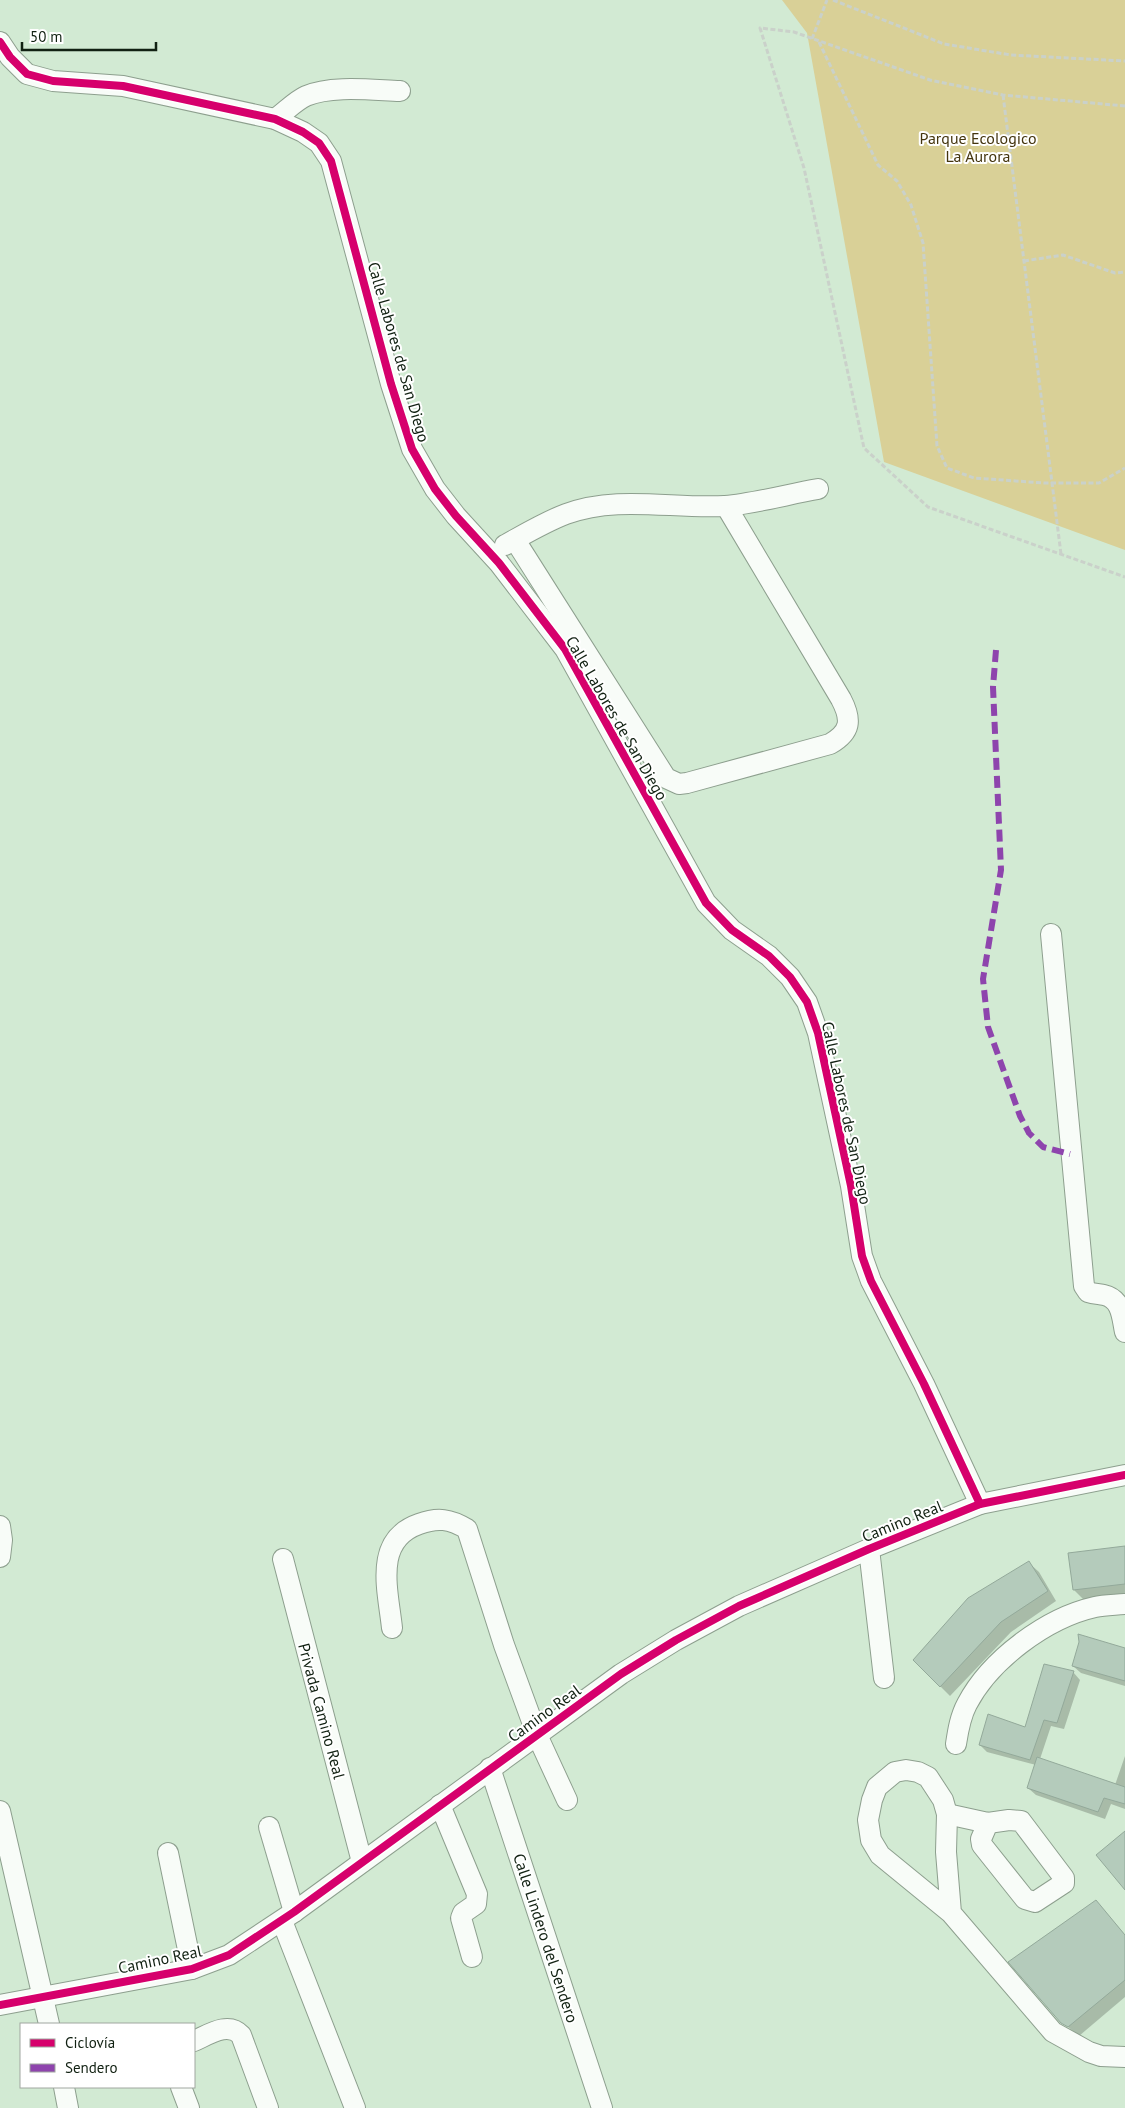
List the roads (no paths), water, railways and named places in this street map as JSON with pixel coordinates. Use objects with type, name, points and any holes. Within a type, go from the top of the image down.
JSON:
[{"type":"street","name":"Calle Labores de San Diego","points":[[0,42],[18,67],[27,74],[53,80],[123,86],[275,119],[303,132],[319,143],[331,161],[391,384],[412,450],[435,489],[456,516],[491,554],[564,649],[706,903],[732,930],[776,963],[790,977],[807,1002],[818,1033],[865,1264],[871,1281],[924,1384],[980,1504]]},
{"type":"street","points":[[275,119],[304,97],[315,92],[333,90],[400,91]]},
{"type":"street","points":[[491,554],[566,514],[587,508],[639,504],[726,506],[818,489]]},
{"type":"street","points":[[515,540],[666,778],[679,784],[687,783],[830,744],[839,739],[847,730],[848,718],[841,699],[726,506]]},
{"type":"street","points":[[1051,934],[1080,1261],[1084,1286],[1088,1292],[1103,1294],[1116,1301],[1120,1308],[1125,1332]]},
{"type":"street","name":"Camino Real","points":[[0,2005],[192,1968],[229,1955],[288,1916],[621,1674],[676,1640],[739,1606],[869,1549],[980,1504],[1125,1475]]},
{"type":"street","points":[[392,1628],[386,1566],[390,1549],[397,1538],[408,1528],[426,1521],[454,1521],[467,1529],[504,1645],[537,1735],[567,1800]]},
{"type":"street","points":[[0,1526],[2,1540],[0,1557]]},
{"type":"street","points":[[869,1549],[884,1678]]},
{"type":"street","name":"Privada Camino Real","points":[[283,1559],[362,1862]]},
{"type":"street","points":[[956,1744],[959,1725],[976,1687],[1000,1661],[1033,1635],[1063,1618],[1095,1607],[1125,1604]]},
{"type":"street","name":"Calle Lindero del Sendero","points":[[490,1768],[602,2108]]},
{"type":"street","points":[[951,1913],[946,1852],[947,1814],[943,1800],[928,1777],[918,1772],[906,1770],[895,1772],[877,1787],[868,1820],[872,1840],[880,1855],[951,1913],[1053,2032],[1101,2056],[1125,2058]]},
{"type":"street","points":[[440,1805],[477,1894],[476,1904],[463,1913],[461,1918],[472,1957]]},
{"type":"street","points":[[0,1811],[5,1854],[50,2023]]},
{"type":"street","points":[[947,1814],[988,1823]]},
{"type":"street","points":[[269,1827],[288,1916],[355,2108]]},
{"type":"street","points":[[168,1853],[192,1968]]},
{"type":"street","points":[[195,2041],[222,2029],[230,2028],[237,2031],[241,2035],[268,2108]]},
{"type":"street","points":[[64,2088],[68,2108]]},
{"type":"street","points":[[181,2088],[189,2108]]},
{"type":"park label","name":"Parque Ecologico La Aurora","points":[[978,147]]}]
